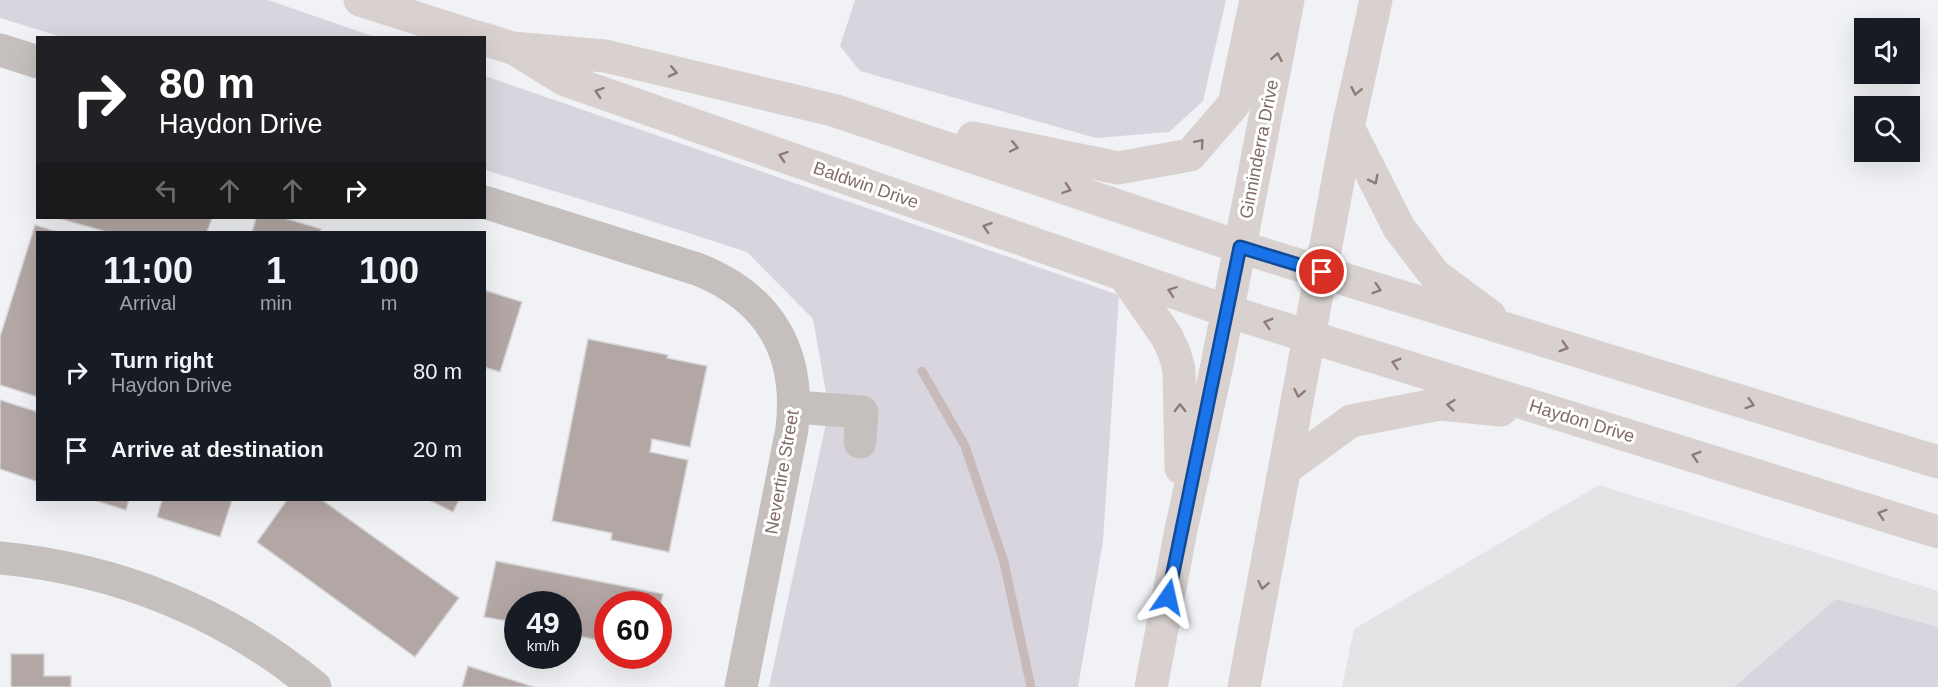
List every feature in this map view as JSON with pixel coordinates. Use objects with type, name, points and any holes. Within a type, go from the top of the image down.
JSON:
[{"type":"main road","points":[[360,0],[473,36]]},
{"type":"main road","points":[[833,110],[1118,168],[1190,155],[1234,104],[1256,0]]},
{"type":"main road","name":"Ginninderra Drive","points":[[1151,687],[1288,0]]},
{"type":"main road","points":[[1244,687],[1348,127],[1376,0]]},
{"type":"main road","name":"Baldwin Drive","points":[[498,43],[605,56],[833,110],[1240,247]]},
{"type":"main road","name":"Baldwin Drive","points":[[498,43],[565,80],[1227,310]]},
{"type":"main road","points":[[1348,127],[1399,228],[1435,274],[1508,330]]},
{"type":"main road","points":[[1240,247],[1938,462]]},
{"type":"main road","points":[[1124,275],[1167,337],[1179,369],[1181,530]]},
{"type":"main road","name":"Haydon Drive","points":[[1227,310],[1938,532]]},
{"type":"main road","points":[[1285,469],[1351,422],[1440,404],[1572,418]]},
{"type":"street","points":[[0,50],[36,61]]},
{"type":"street","name":"Nevertire Street","points":[[486,203],[698,269],[718,278],[755,304],[770,321],[781,341],[794,384],[795,407],[741,687]]},
{"type":"street","points":[[795,407],[862,412],[860,442]]},
{"type":"street","points":[[0,558],[67,568],[108,578],[190,607],[228,626],[264,649],[315,687]]},
{"type":"shaded area","points":[[0,0],[268,0],[372,36],[59,36],[0,18]]},
{"type":"shaded area","points":[[855,0],[1226,0],[1203,101],[1169,132],[1096,138],[860,71],[840,46]]},
{"type":"shaded area","points":[[486,76],[1119,295],[1103,541],[1078,687],[769,687],[829,409],[813,319],[747,252],[486,170]]},
{"type":"shaded area","points":[[1599,485],[1938,591],[1938,687],[1342,687],[1354,629]]},
{"type":"shaded area","points":[[1836,599],[1938,627],[1938,687],[1734,687]]},
{"type":"building","points":[[62,219],[212,219],[207,231],[104,231]]},
{"type":"building","points":[[256,219],[287,219],[321,229],[320,231],[252,231]]},
{"type":"building","points":[[35,225],[55,231],[36,231],[36,396],[0,385],[0,337]]},
{"type":"building","points":[[486,291],[522,302],[500,372],[486,368]]},
{"type":"building","points":[[588,339],[668,355],[667,358],[707,366],[690,447],[652,439],[650,452],[688,460],[669,552],[611,540],[612,533],[552,521]]},
{"type":"building","points":[[0,400],[36,411],[36,481],[0,469]]},
{"type":"building","points":[[96,501],[129,501],[126,510]]},
{"type":"building","points":[[162,501],[232,501],[220,537],[157,517]]},
{"type":"building","points":[[286,501],[323,501],[459,598],[415,657],[257,542]]},
{"type":"building","points":[[431,501],[458,501],[453,512]]},
{"type":"building","points":[[496,561],[648,591],[594,591],[594,639],[582,637],[582,591],[504,591],[504,621],[484,617]]},
{"type":"building","points":[[11,654],[44,654],[44,676],[71,676],[71,687],[11,687]]},
{"type":"building","points":[[468,666],[534,687],[462,687]]},
{"type":"waterway","points":[[922,371],[965,446],[1004,562],[1031,687]]},
{"type":"route","points":[[1168,597],[1240,247],[1322,272]]}]
